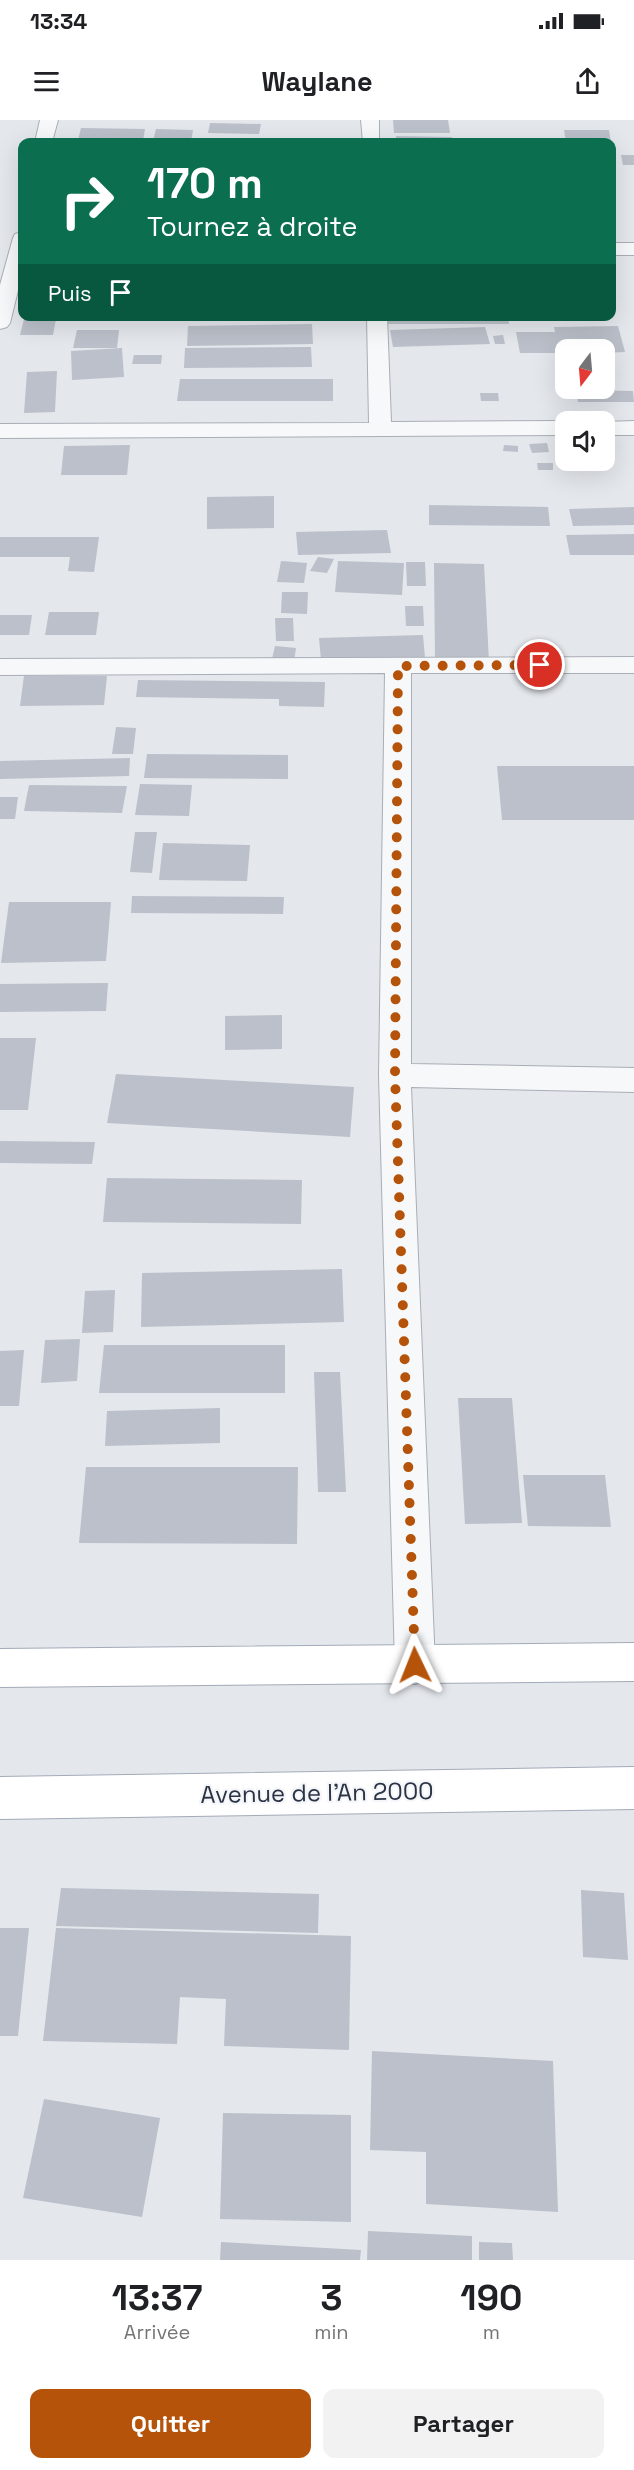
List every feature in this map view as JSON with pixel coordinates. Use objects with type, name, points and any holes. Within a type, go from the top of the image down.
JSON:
[{"type":"main road","points":[[0,1668],[634,1662]]},
{"type":"main road","name":"Avenue de l'An 2000","points":[[0,1798],[634,1788]]},
{"type":"street","points":[[45,138],[49,120]]},
{"type":"street","points":[[370,120],[371,138]]},
{"type":"street","points":[[0,323],[14,248]]},
{"type":"street","points":[[616,249],[634,249]]},
{"type":"street","points":[[377,321],[380,429]]},
{"type":"street","points":[[0,431],[555,428]]},
{"type":"street","points":[[615,428],[634,428]]},
{"type":"street","points":[[0,667],[634,665]]},
{"type":"street","points":[[398,666],[395,1075],[415,1665]]},
{"type":"street","points":[[395,1075],[634,1080]]},
{"type":"building","points":[[393,120],[448,120],[450,133],[394,133]]},
{"type":"building","points":[[210,123],[261,124],[259,134],[208,133]]},
{"type":"building","points":[[81,128],[145,129],[144,138],[78,138]]},
{"type":"building","points":[[156,129],[193,130],[192,138],[154,138]]},
{"type":"building","points":[[564,130],[609,130],[610,138],[565,138]]},
{"type":"building","points":[[396,136],[452,138],[396,138]]},
{"type":"building","points":[[621,155],[634,155],[634,165],[623,165]]},
{"type":"building","points":[[24,321],[56,321],[53,335],[20,335]]},
{"type":"building","points":[[388,321],[509,321],[509,324],[388,324]]},
{"type":"building","points":[[312,324],[313,344],[187,346],[188,326]]},
{"type":"building","points":[[618,326],[625,352],[615,352],[615,339],[555,339],[555,353],[520,353],[516,332],[555,332],[554,327]]},
{"type":"building","points":[[485,327],[490,344],[393,347],[390,330]]},
{"type":"building","points":[[77,330],[119,330],[117,348],[73,348]]},
{"type":"building","points":[[503,335],[505,344],[495,344],[493,336]]},
{"type":"building","points":[[311,347],[312,367],[184,368],[185,348]]},
{"type":"building","points":[[122,348],[124,377],[72,380],[71,351]]},
{"type":"building","points":[[134,355],[162,355],[161,364],[132,364]]},
{"type":"building","points":[[57,371],[55,412],[24,413],[27,372]]},
{"type":"building","points":[[180,379],[333,379],[333,401],[177,401]]},
{"type":"building","points":[[615,391],[633,391],[634,402],[578,402],[578,399],[615,399]]},
{"type":"building","points":[[480,393],[498,393],[499,401],[481,401]]},
{"type":"building","points":[[547,443],[549,452],[532,453],[529,444]]},
{"type":"building","points":[[130,445],[127,475],[61,475],[64,446]]},
{"type":"building","points":[[504,445],[518,446],[518,452],[503,451]]},
{"type":"building","points":[[537,463],[553,463],[553,470],[538,470]]},
{"type":"building","points":[[274,496],[274,528],[207,529],[207,497]]},
{"type":"building","points":[[429,505],[548,507],[550,526],[429,525]]},
{"type":"building","points":[[634,507],[634,525],[573,526],[569,509]]},
{"type":"building","points":[[387,530],[391,553],[298,555],[296,532]]},
{"type":"building","points":[[634,534],[634,555],[570,555],[566,535]]},
{"type":"building","points":[[0,537],[99,537],[94,572],[68,571],[70,557],[0,557]]},
{"type":"building","points":[[318,557],[334,559],[327,573],[310,571]]},
{"type":"building","points":[[281,561],[307,563],[304,583],[277,582]]},
{"type":"building","points":[[338,561],[404,563],[402,595],[335,592]]},
{"type":"building","points":[[406,562],[425,562],[426,586],[407,586]]},
{"type":"building","points":[[434,563],[484,564],[489,662],[435,660]]},
{"type":"building","points":[[282,592],[308,592],[307,614],[281,613]]},
{"type":"building","points":[[405,606],[423,606],[424,626],[406,626]]},
{"type":"building","points":[[49,612],[99,612],[96,635],[45,635]]},
{"type":"building","points":[[0,615],[32,615],[29,635],[0,635]]},
{"type":"building","points":[[275,618],[293,618],[294,641],[276,641]]},
{"type":"building","points":[[423,635],[425,658],[321,660],[319,638]]},
{"type":"building","points":[[275,646],[296,648],[294,661],[272,659]]},
{"type":"building","points":[[24,676],[107,676],[104,705],[20,706]]},
{"type":"building","points":[[138,680],[325,682],[324,707],[279,706],[279,699],[136,697]]},
{"type":"building","points":[[116,727],[136,728],[133,754],[112,754]]},
{"type":"building","points":[[147,754],[288,755],[288,779],[144,778]]},
{"type":"building","points":[[130,758],[129,776],[0,779],[0,761]]},
{"type":"building","points":[[497,766],[634,766],[634,820],[502,820]]},
{"type":"building","points":[[140,784],[192,785],[189,816],[135,815]]},
{"type":"building","points":[[29,785],[127,786],[122,813],[24,811]]},
{"type":"building","points":[[0,797],[18,797],[15,819],[0,819]]},
{"type":"building","points":[[135,832],[157,832],[152,873],[130,872]]},
{"type":"building","points":[[163,843],[250,845],[247,881],[159,880]]},
{"type":"building","points":[[132,896],[284,897],[283,914],[131,913]]},
{"type":"building","points":[[9,902],[111,902],[106,961],[1,963]]},
{"type":"building","points":[[108,983],[106,1011],[0,1012],[0,984]]},
{"type":"building","points":[[282,1015],[282,1049],[225,1050],[225,1016]]},
{"type":"building","points":[[0,1038],[36,1038],[28,1110],[0,1110]]},
{"type":"building","points":[[116,1074],[354,1087],[350,1137],[107,1123]]},
{"type":"building","points":[[0,1141],[95,1142],[92,1164],[0,1163]]},
{"type":"building","points":[[107,1178],[302,1180],[301,1224],[103,1222]]},
{"type":"building","points":[[342,1269],[344,1322],[141,1327],[142,1273]]},
{"type":"building","points":[[115,1290],[113,1332],[82,1333],[85,1291]]},
{"type":"building","points":[[80,1339],[77,1381],[41,1383],[45,1340]]},
{"type":"building","points":[[104,1345],[285,1345],[285,1393],[99,1393]]},
{"type":"building","points":[[24,1350],[19,1406],[0,1406],[0,1351]]},
{"type":"building","points":[[314,1372],[340,1372],[346,1492],[318,1492]]},
{"type":"building","points":[[458,1398],[512,1398],[522,1523],[465,1524]]},
{"type":"building","points":[[220,1408],[220,1443],[105,1446],[107,1411]]},
{"type":"building","points":[[86,1467],[298,1467],[297,1544],[79,1543]]},
{"type":"building","points":[[523,1475],[605,1475],[611,1527],[528,1526]]},
{"type":"building","points":[[61,1888],[319,1894],[318,1933],[56,1926]]},
{"type":"building","points":[[581,1890],[624,1893],[628,1960],[583,1957]]},
{"type":"building","points":[[0,1928],[29,1928],[18,2036],[0,2036]]},
{"type":"building","points":[[56,1928],[351,1936],[349,2050],[224,2046],[226,1999],[180,1997],[177,2044],[43,2041]]},
{"type":"building","points":[[372,2051],[553,2061],[558,2212],[426,2204],[426,2152],[370,2150]]},
{"type":"building","points":[[44,2099],[160,2118],[142,2217],[23,2198]]},
{"type":"building","points":[[223,2113],[351,2115],[351,2222],[220,2219]]},
{"type":"building","points":[[368,2231],[472,2236],[472,2260],[367,2260]]},
{"type":"building","points":[[221,2242],[361,2250],[360,2260],[220,2260]]},
{"type":"building","points":[[479,2242],[512,2243],[513,2260],[479,2260]]},
{"type":"route","points":[[415,1665],[395,1075],[398,666],[540,665]]}]
